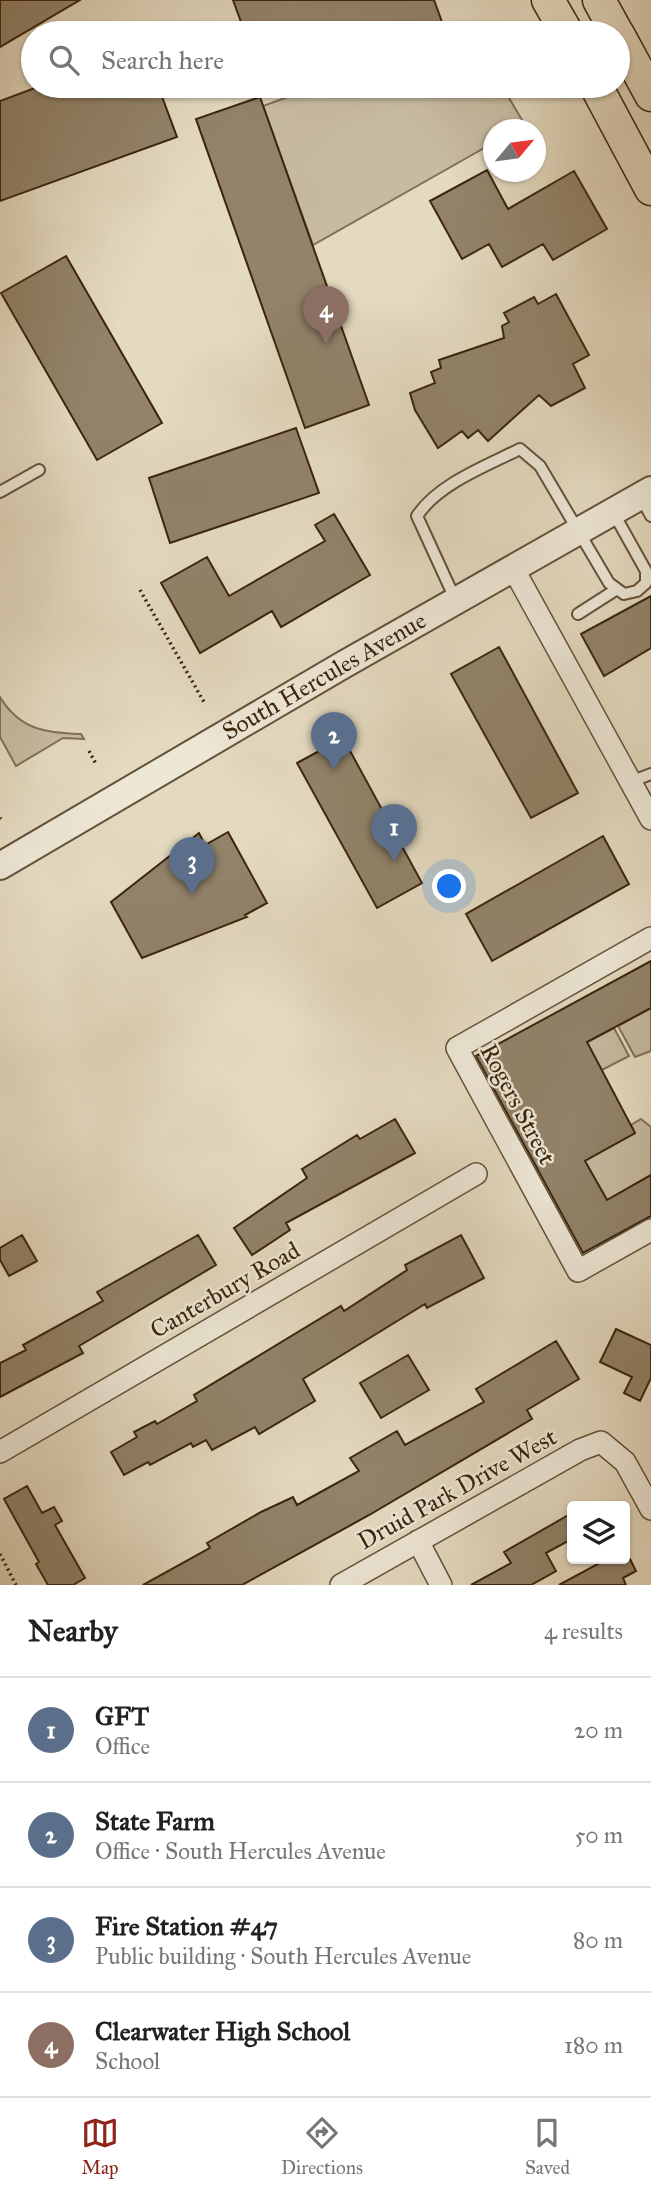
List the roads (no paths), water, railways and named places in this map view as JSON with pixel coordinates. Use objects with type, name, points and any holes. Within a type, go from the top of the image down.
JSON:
[{"type":"main road","points":[[548,0],[560,21]]},
{"type":"main road","points":[[604,2],[612,21]]},
{"type":"main road","points":[[630,52],[647,76]]},
{"type":"main road","points":[[605,98],[641,148],[651,189]]},
{"type":"street","name":"South Hercules Avenue","points":[[0,866],[513,568],[613,512],[647,501]]},
{"type":"street","points":[[513,568],[651,819]]},
{"type":"street","name":"Rogers Street","points":[[651,938],[457,1048],[578,1270],[651,1230]]},
{"type":"street","name":"Canterbury Road","points":[[0,1452],[476,1174]]},
{"type":"street","name":"Druid Park Drive West","points":[[341,1585],[580,1450],[601,1442],[625,1462],[651,1508]]},
{"type":"street","points":[[418,1541],[441,1585]]},
{"type":"lane","points":[[456,601],[417,516],[427,501],[488,465],[520,449],[540,467],[609,583],[624,594],[637,591],[646,583],[646,571],[613,512]]},
{"type":"lane","points":[[0,492],[39,470]]},
{"type":"lane","points":[[578,614],[617,589]]},
{"type":"lane","points":[[630,782],[651,774]]},
{"type":"place","name":"Clearwater High School","points":[[326,344]]},
{"type":"place","name":"State Farm","points":[[334,770]]},
{"type":"place","name":"GFT","points":[[394,862]]},
{"type":"place","name":"Fire Station #47","points":[[192,895]]}]
